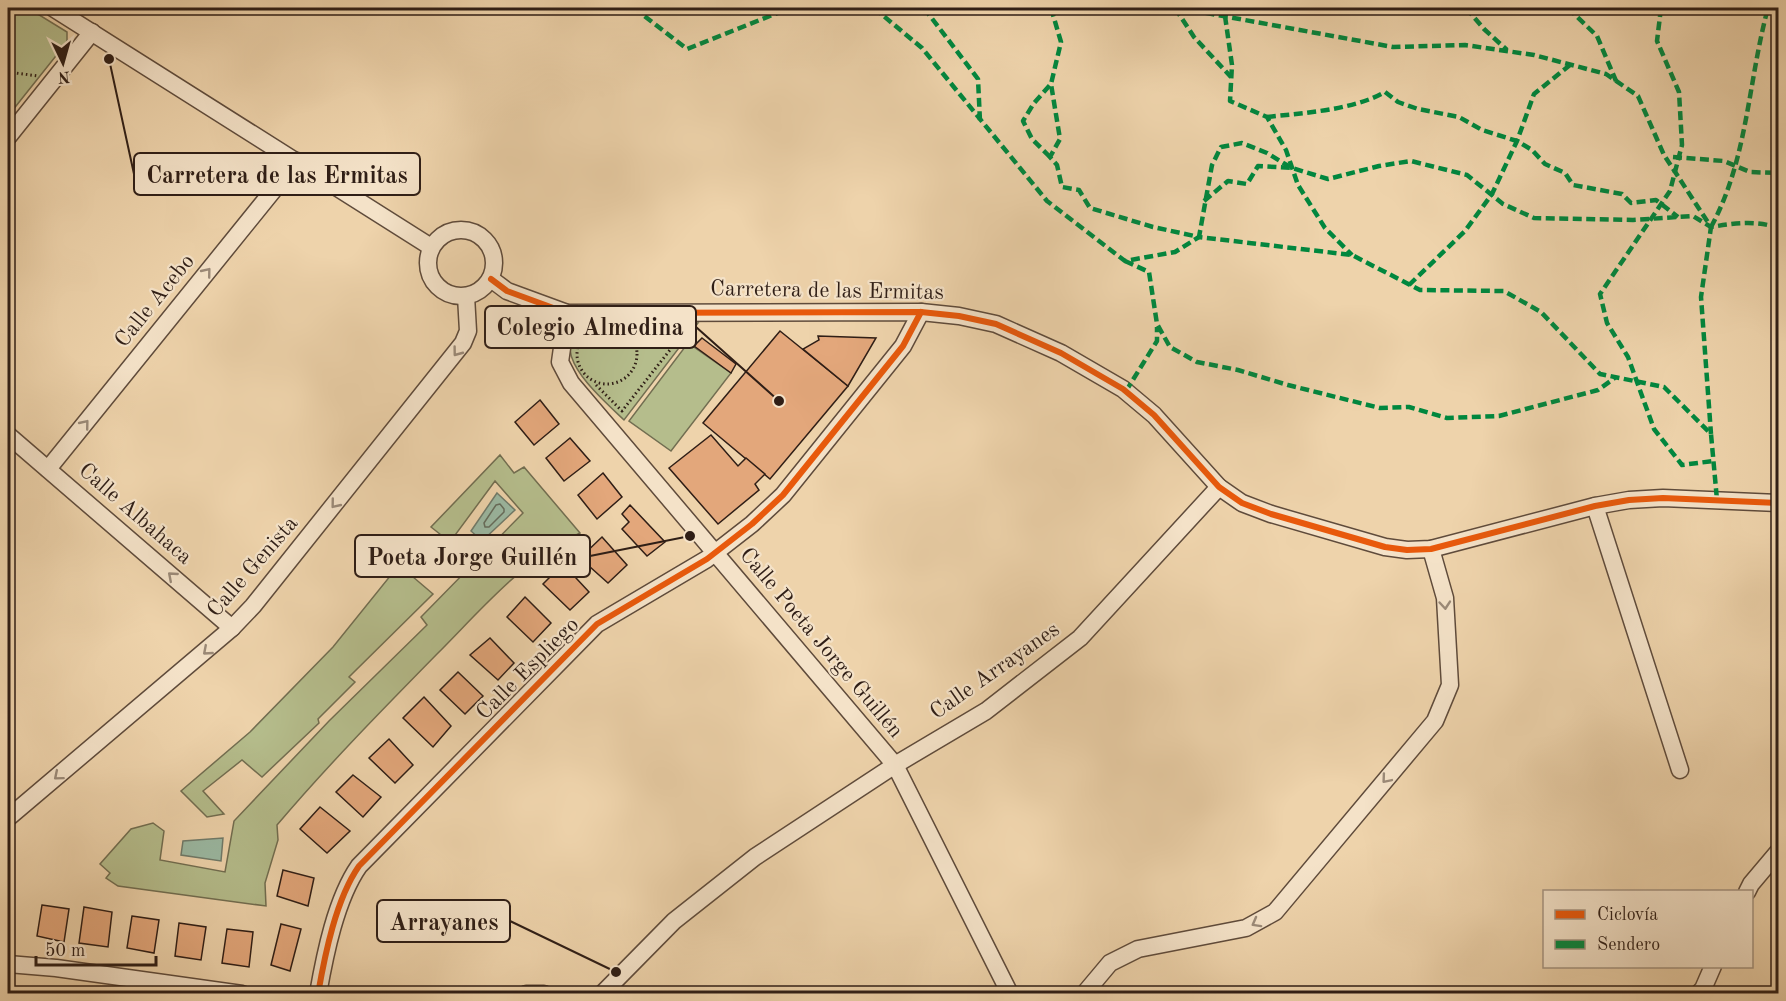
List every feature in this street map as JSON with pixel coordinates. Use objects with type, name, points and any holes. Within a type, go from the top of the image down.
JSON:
[{"type":"street","points":[[53,8],[431,247]]},
{"type":"street","points":[[8,137],[92,32]]},
{"type":"street","name":"Calle Acebo","points":[[48,469],[297,161]]},
{"type":"street","points":[[457,230],[467,230],[477,234],[486,240],[491,249],[494,269],[491,279],[476,293],[456,296],[446,293],[431,278],[428,268],[431,247],[447,233],[457,230]]},
{"type":"street","name":"Carretera de las Ermitas","points":[[491,279],[507,291],[567,313],[921,312],[959,316],[996,324],[1061,353],[1123,389],[1154,416],[1219,487],[1242,502],[1293,521],[1384,547],[1407,550],[1431,549],[1594,506],[1629,500],[1663,498],[1779,503]]},
{"type":"street","name":"Calle Genista","points":[[8,818],[232,628],[253,606],[463,343],[468,331],[466,296]]},
{"type":"street","name":"Calle Espliego","points":[[318,993],[342,898],[349,880],[359,866],[597,624],[715,553],[752,524],[783,495],[903,346],[921,312]]},
{"type":"street","name":"Calle Poeta Jorge Guillén","points":[[567,313],[560,362],[571,383],[895,765],[1010,993]]},
{"type":"street","name":"Calle Albahaca","points":[[8,435],[232,628]]},
{"type":"street","name":"Calle Arrayanes","points":[[602,993],[674,921],[755,857],[895,765],[986,711],[1080,638],[1219,487]]},
{"type":"street","points":[[1594,506],[1680,770]]},
{"type":"street","points":[[1084,993],[1110,963],[1138,949],[1246,928],[1275,912],[1435,721],[1450,685],[1444,598],[1431,549]]},
{"type":"street","points":[[1748,890],[1779,852]]},
{"type":"street","points":[[8,964],[56,968],[242,993]]},
{"type":"street","points":[[1698,993],[1703,989],[1712,968]]},
{"type":"street","points":[[526,993],[544,993]]},
{"type":"path","points":[[8,72],[54,80]]},
{"type":"path","points":[[587,376],[608,384],[626,378],[636,362],[637,353],[631,335],[615,325],[596,326],[580,340],[577,350],[582,370],[587,376],[622,411],[689,326]]},
{"type":"shaded area","points":[[8,8],[28,8],[67,32],[67,42],[8,116]]},
{"type":"shaded area","points":[[601,320],[698,323],[624,420],[587,383],[576,368],[570,353],[571,340],[581,328]]},
{"type":"shaded area","points":[[688,343],[731,373],[671,451],[629,421]]},
{"type":"shaded area","points":[[500,455],[514,473],[524,467],[580,533],[539,557],[503,587],[356,738],[277,825],[278,840],[265,883],[266,906],[118,886],[106,878],[110,873],[100,864],[131,829],[153,823],[164,831],[160,860],[225,872],[234,821],[329,721],[427,625],[421,617],[523,513],[495,481],[450,542],[431,527]]},
{"type":"shaded area","points":[[399,565],[433,594],[349,677],[355,682],[318,719],[319,723],[262,777],[242,760],[203,791],[224,814],[207,817],[181,791],[250,732],[333,647]]},
{"type":"water","points":[[497,493],[515,510],[482,541],[471,531]]},
{"type":"water","points":[[223,838],[221,861],[181,855],[183,841]]},
{"type":"building","points":[[780,331],[848,386],[770,479],[703,423]]},
{"type":"building","points":[[818,336],[876,338],[848,386],[803,349],[819,340]]},
{"type":"building","points":[[702,338],[736,364],[731,373],[694,346]]},
{"type":"building","points":[[540,400],[559,424],[534,445],[515,422]]},
{"type":"building","points":[[711,435],[738,466],[746,458],[765,474],[755,484],[759,490],[718,524],[669,468]]},
{"type":"building","points":[[570,438],[590,461],[564,481],[546,458]]},
{"type":"building","points":[[603,473],[622,497],[597,519],[578,495]]},
{"type":"building","points":[[630,505],[665,542],[647,556],[622,529],[629,522],[622,514]]},
{"type":"building","points":[[602,537],[627,565],[608,583],[580,558]]},
{"type":"building","points":[[563,564],[589,592],[570,610],[543,584]]},
{"type":"building","points":[[525,597],[551,623],[533,642],[507,617]]},
{"type":"building","points":[[490,638],[514,663],[498,680],[470,655]]},
{"type":"building","points":[[458,672],[483,696],[465,714],[440,690]]},
{"type":"building","points":[[424,697],[451,726],[433,747],[403,718]]},
{"type":"building","points":[[389,739],[413,765],[395,783],[369,758]]},
{"type":"building","points":[[353,775],[381,797],[363,817],[336,792]]},
{"type":"building","points":[[320,807],[350,831],[327,853],[300,829]]},
{"type":"building","points":[[283,870],[314,878],[308,906],[277,896]]},
{"type":"building","points":[[42,905],[69,909],[64,942],[37,936]]},
{"type":"building","points":[[84,907],[112,912],[108,947],[79,943]]},
{"type":"building","points":[[132,916],[159,920],[154,953],[127,948]]},
{"type":"building","points":[[179,923],[206,927],[201,960],[175,956]]},
{"type":"building","points":[[281,924],[301,929],[290,971],[271,965]]},
{"type":"building","points":[[227,929],[253,932],[249,967],[222,963]]},
{"type":"marked path","points":[[451,8],[454,11],[479,8]]},
{"type":"marked path","points":[[634,8],[687,49],[790,8]]},
{"type":"marked path","points":[[874,8],[922,48],[1047,201],[1125,261],[1175,252],[1199,237],[1352,255],[1420,290],[1504,291],[1541,312],[1600,374],[1664,387],[1711,434],[1717,500]]},
{"type":"marked path","points":[[924,8],[978,79],[980,121]]},
{"type":"marked path","points":[[1051,8],[1061,42],[1051,84],[1060,139],[1050,157],[1057,165],[1062,187],[1079,190],[1090,208],[1153,227],[1199,237],[1212,165],[1221,147],[1242,143],[1267,153],[1290,167]]},
{"type":"marked path","points":[[1175,8],[1194,37],[1231,77]]},
{"type":"marked path","points":[[1179,8],[1393,47],[1465,45],[1534,55],[1606,74],[1638,96],[1664,155],[1711,227],[1701,297],[1711,434]]},
{"type":"marked path","points":[[1466,8],[1507,50]]},
{"type":"marked path","points":[[1568,8],[1597,36],[1616,81]]},
{"type":"marked path","points":[[1661,8],[1657,41],[1679,92],[1682,145],[1670,191],[1600,294],[1607,323],[1628,357],[1654,429],[1682,465],[1713,461]]},
{"type":"marked path","points":[[1711,227],[1733,174],[1768,8]]},
{"type":"marked path","points":[[1225,16],[1232,65],[1230,101],[1267,117],[1286,150],[1298,185],[1325,228],[1352,255]]},
{"type":"marked path","points":[[1409,285],[1465,231],[1492,194],[1517,141],[1534,94],[1570,65]]},
{"type":"marked path","points":[[1050,157],[1032,139],[1023,121],[1034,103],[1051,84]]},
{"type":"marked path","points":[[1267,117],[1344,107],[1385,92],[1398,102],[1418,109],[1459,117],[1482,130],[1517,141],[1532,150],[1545,164],[1565,173],[1573,185],[1622,194],[1631,203],[1656,200],[1678,217]]},
{"type":"marked path","points":[[1673,157],[1724,161],[1750,172],[1778,173]]},
{"type":"marked path","points":[[1204,201],[1228,181],[1247,184],[1258,166],[1292,168],[1328,179],[1379,166],[1411,161],[1467,175],[1503,204],[1534,218],[1633,220],[1693,216],[1711,227],[1753,223],[1778,228]]},
{"type":"marked path","points":[[1125,261],[1149,272],[1157,324],[1170,347],[1197,362],[1238,370],[1380,408],[1409,407],[1447,418],[1499,416],[1598,390],[1616,377]]},
{"type":"marked path","points":[[1126,391],[1157,341],[1157,327]]},
{"type":"cycle path","points":[[491,279],[507,291],[567,313],[921,312],[959,316],[996,324],[1061,353],[1123,389],[1154,415],[1219,487],[1242,503],[1271,514],[1385,547],[1407,550],[1431,549],[1595,506],[1629,500],[1663,498],[1778,503]]},
{"type":"cycle path","points":[[318,994],[338,910],[359,866],[597,624],[707,559],[752,524],[783,495],[903,346],[921,312]]},
{"type":"place","name":"Carretera de las Ermitas","points":[[109,59]]},
{"type":"place","name":"Colegio Almedina","points":[[779,401]]},
{"type":"place","name":"Poeta Jorge Guillén","points":[[690,536]]},
{"type":"place","name":"Arrayanes","points":[[616,972]]}]
